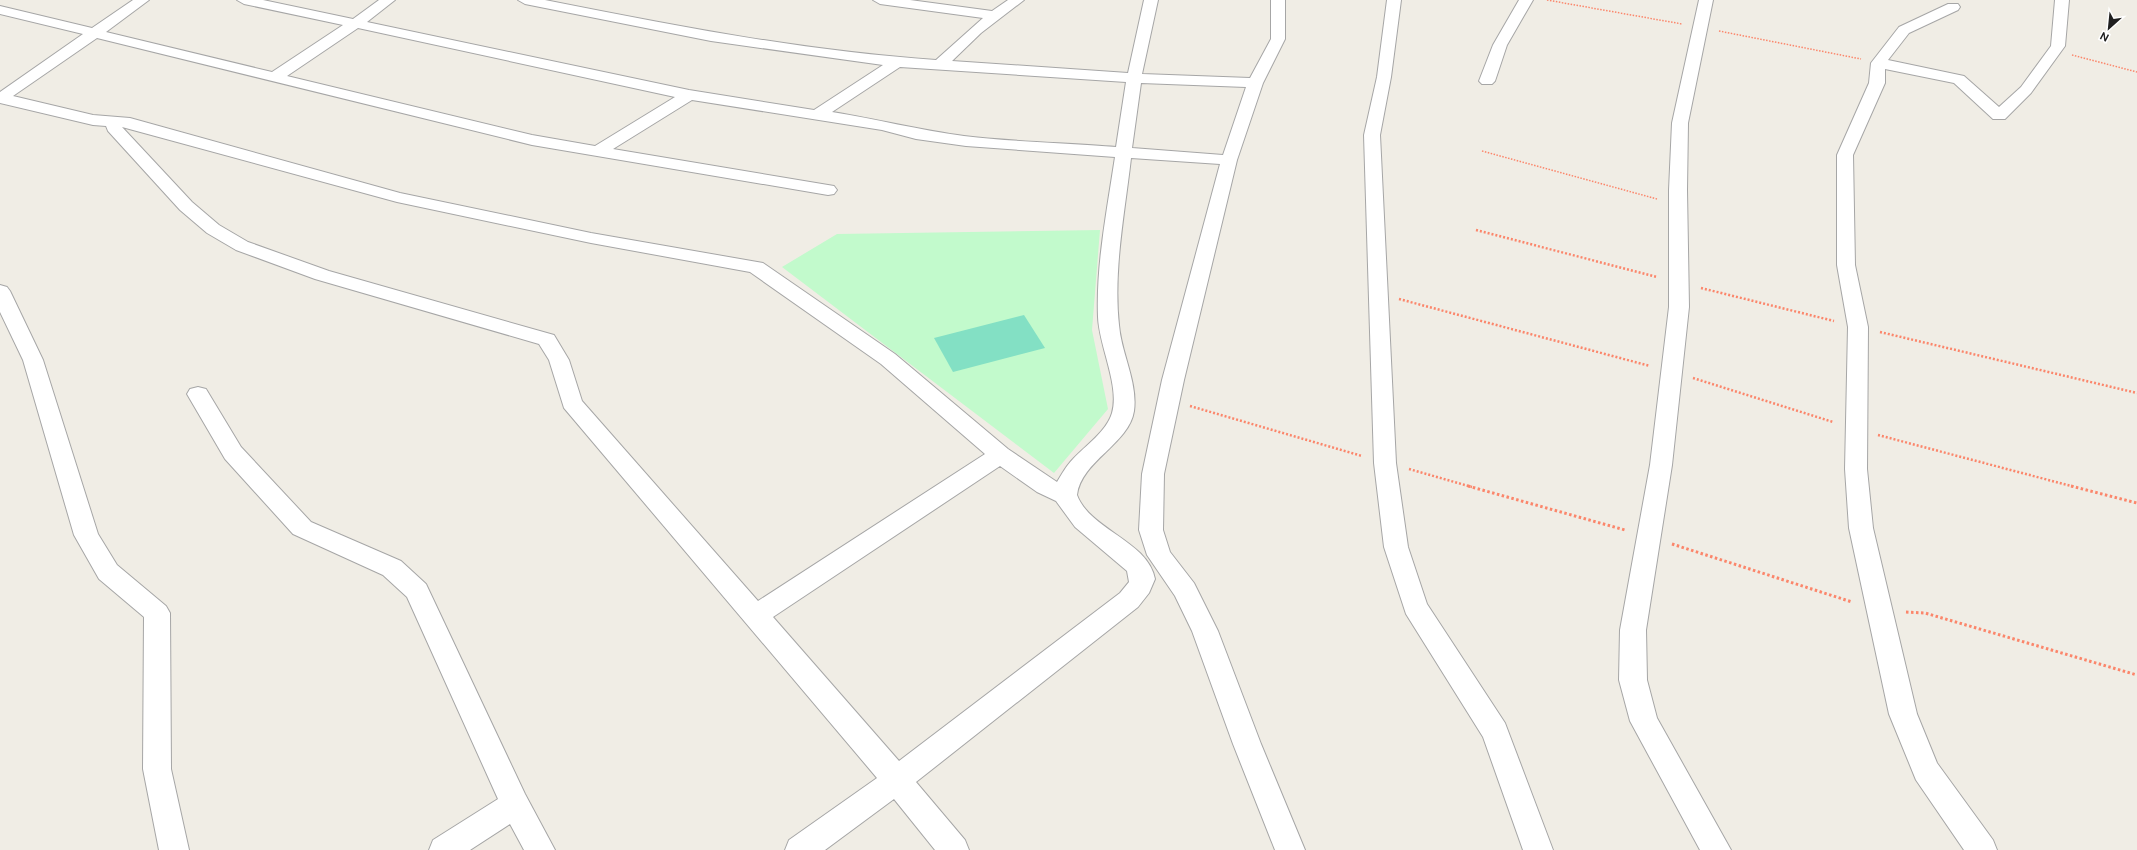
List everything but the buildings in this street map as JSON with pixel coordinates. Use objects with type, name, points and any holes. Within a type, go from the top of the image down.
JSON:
[{"type":"street","points":[[1,98],[92,33],[142,0]]},
{"type":"street","points":[[244,0],[689,95],[883,125],[916,134],[966,141],[1229,160]]},
{"type":"street","points":[[276,76],[355,24],[388,0]]},
{"type":"street","points":[[524,0],[711,37],[897,62],[1134,78],[1255,84]]},
{"type":"street","points":[[882,0],[993,15]]},
{"type":"street","points":[[939,66],[964,39],[993,15],[1017,0]]},
{"type":"street","points":[[800,850],[897,780],[1129,600],[1141,586],[1142,574],[1136,564],[1072,511],[1064,496],[1065,486],[1072,475],[1110,432],[1123,414],[1124,396],[1108,316],[1115,216],[1134,78],[1151,0]]},
{"type":"street","points":[[1278,0],[1278,39],[1255,84],[1229,160],[1189,312],[1153,474],[1151,530],[1160,555],[1184,590],[1205,631],[1246,744],[1290,850]]},
{"type":"street","points":[[1394,0],[1384,77],[1372,135],[1385,463],[1396,547],[1415,607],[1495,732],[1538,850]]},
{"type":"street","points":[[1487,81],[1500,45],[1526,0]]},
{"type":"street","points":[[1706,0],[1680,122],[1678,204],[1679,307],[1661,465],[1633,630],[1633,680],[1644,721],[1716,850]]},
{"type":"street","points":[[1878,63],[1959,79],[1999,116],[2026,90],[2058,46],[2062,0]]},
{"type":"street","points":[[1953,7],[1904,30],[1878,63],[1877,82],[1845,155],[1846,265],[1858,327],[1858,429],[1856,469],[1861,528],[1903,714],[1926,771],[1982,850]]},
{"type":"street","points":[[0,10],[276,76],[532,140],[599,150],[828,190]]},
{"type":"street","points":[[817,115],[897,62]]},
{"type":"street","points":[[599,150],[689,95]]},
{"type":"street","points":[[1,98],[92,120],[130,123],[397,197],[467,213],[591,238],[756,267],[888,359],[1000,455],[1045,486],[1064,496]]},
{"type":"street","points":[[115,122],[114,128],[186,206],[213,229],[242,246],[322,275],[547,340],[559,360],[572,402],[897,780],[954,850]]},
{"type":"street","points":[[0,291],[32,360],[86,535],[108,572],[158,613],[157,769],[174,850]]},
{"type":"street","points":[[198,394],[233,453],[302,528],[392,568],[417,592],[515,804],[540,850]]},
{"type":"street","points":[[756,616],[1000,455]]},
{"type":"street","points":[[1136,564],[1160,555]]},
{"type":"street","points":[[444,850],[515,804]]},
{"type":"path","points":[[2054,51],[2137,72]]},
{"type":"path","points":[[1482,151],[1678,204]]},
{"type":"path","points":[[1476,230],[1679,283],[2137,393]]},
{"type":"path","points":[[1378,293],[1672,372],[1858,429],[2137,503]]},
{"type":"green space","points":[[1100,230],[1092,330],[1108,409],[1054,473],[782,267],[837,234]]},
{"type":"green space","points":[[1024,315],[1045,348],[953,372],[934,338]]}]
